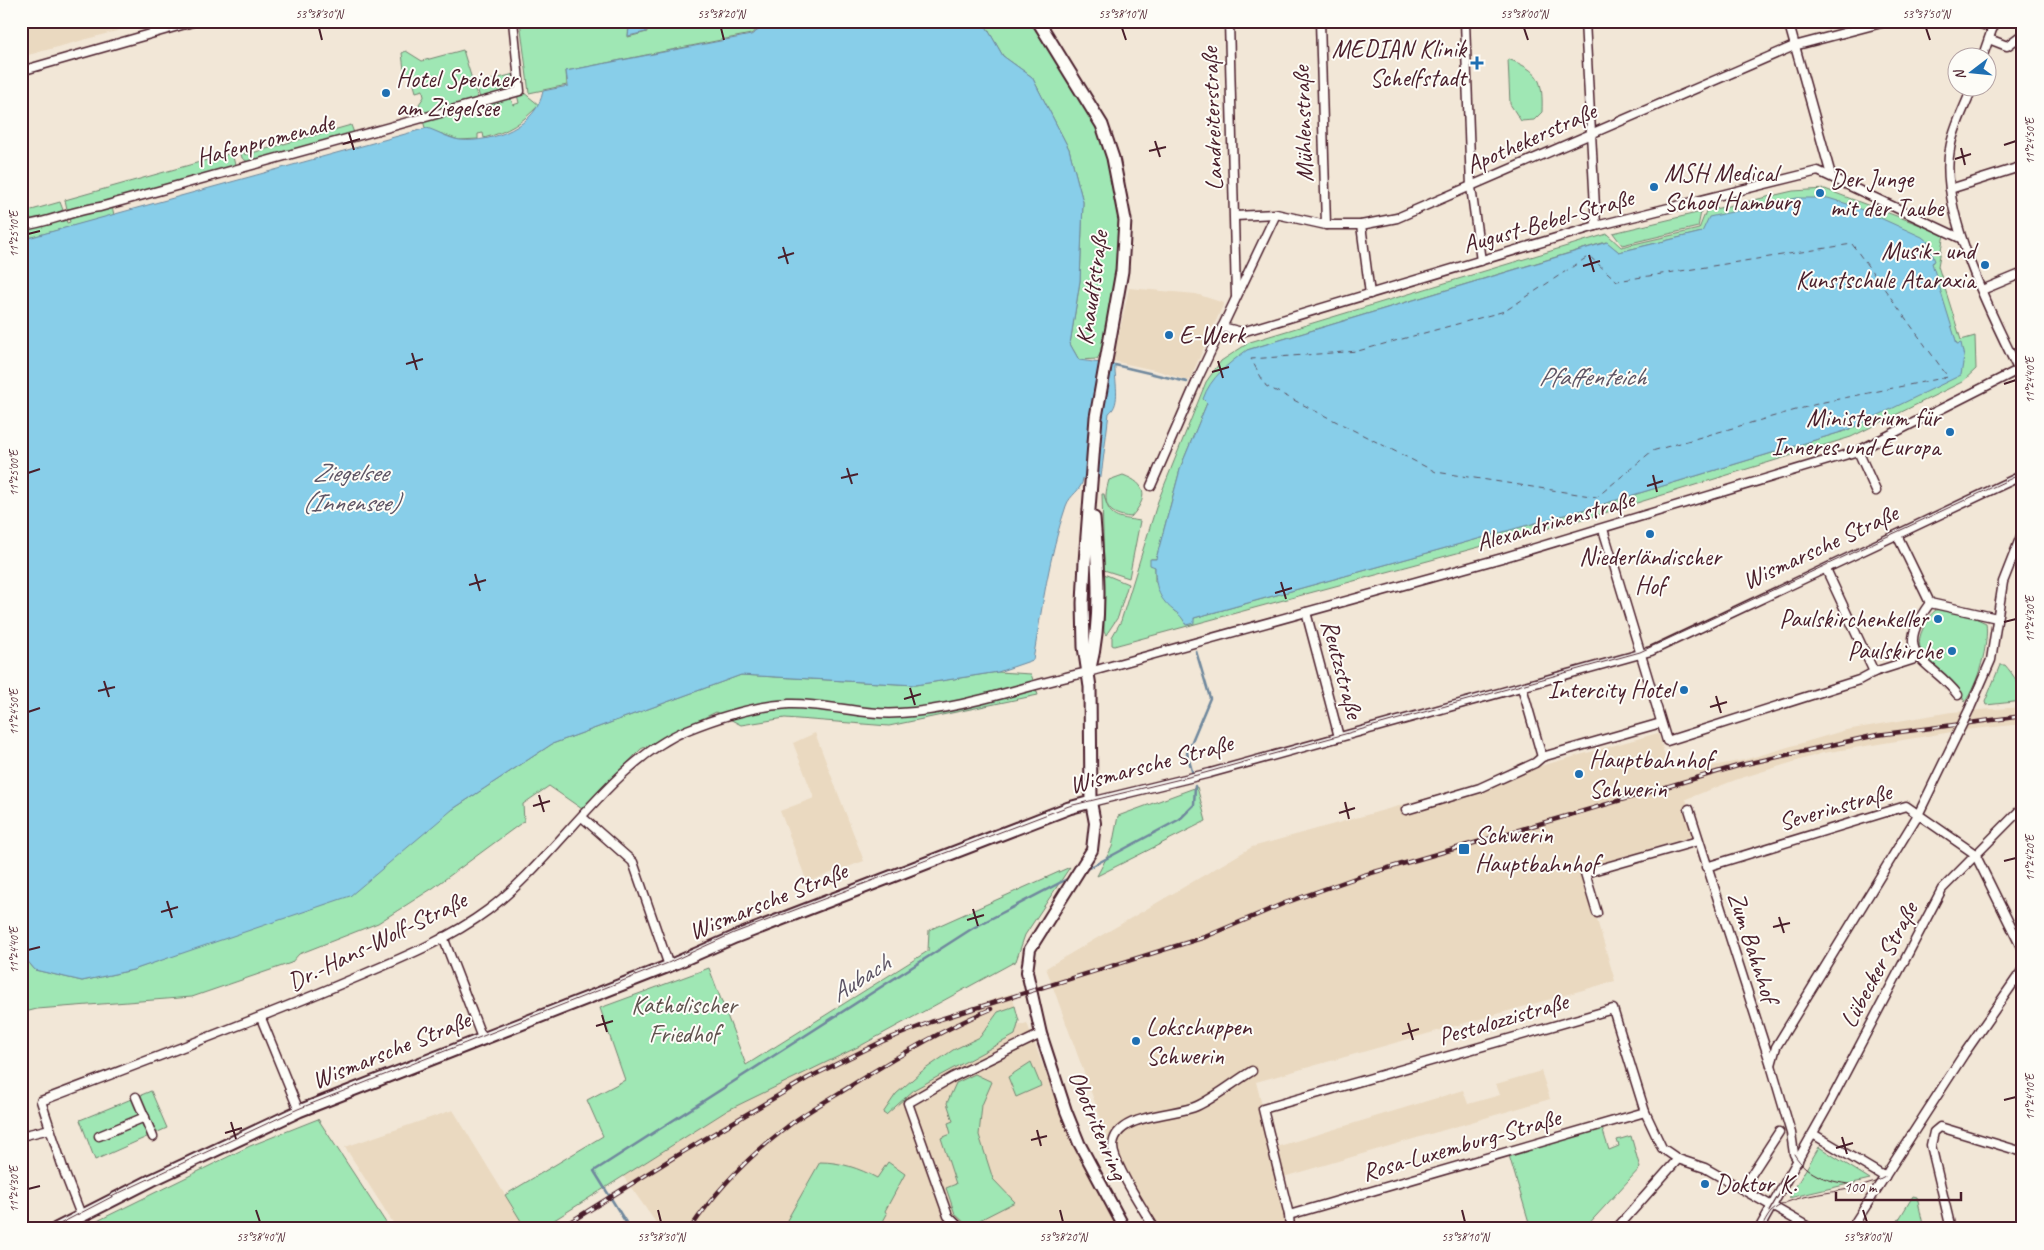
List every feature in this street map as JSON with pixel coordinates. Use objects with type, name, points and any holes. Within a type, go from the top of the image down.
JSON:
[{"type":"main road","name":"Knaudtstraße","points":[[1038,21],[1102,125],[1113,158],[1125,220],[1122,271],[1096,417],[1083,603],[1084,647],[1089,672],[1091,802]]},
{"type":"main road","name":"Wismarsche Straße","points":[[56,1229],[299,1111],[669,966],[735,937],[1091,802]]},
{"type":"street","points":[[21,70],[196,21]]},
{"type":"street","name":"Hafenpromenade","points":[[21,226],[40,224],[66,213],[100,207],[520,91],[513,21]]},
{"type":"street","name":"Landreiterstraße","points":[[1229,21],[1236,298]]},
{"type":"street","name":"Mühlenstraße","points":[[1320,21],[1326,225]]},
{"type":"street","points":[[1465,21],[1471,186],[1481,261]]},
{"type":"street","points":[[1585,21],[1596,226]]},
{"type":"street","points":[[1788,21],[1831,175]]},
{"type":"street","name":"Apothekerstraße","points":[[1235,216],[1276,214],[1326,225],[1361,225],[1397,218],[1794,46],[1889,21]]},
{"type":"street","points":[[1972,21],[1994,24],[1986,48]]},
{"type":"street","points":[[1989,39],[2007,46],[2023,34]]},
{"type":"street","points":[[1968,98],[1949,149],[1950,189],[1960,238],[2023,380]]},
{"type":"street","points":[[1950,189],[2023,166]]},
{"type":"street","name":"August-Bebel-Straße","points":[[1222,327],[1242,332],[1596,226],[1818,171],[1831,175],[1960,238]]},
{"type":"street","points":[[1150,486],[1222,327],[1276,214]]},
{"type":"street","points":[[1361,225],[1370,294]]},
{"type":"street","points":[[1982,290],[2023,274]]},
{"type":"street","name":"Alexandrinenstraße","points":[[1089,672],[1602,529],[1858,451],[2018,370]]},
{"type":"street","points":[[1858,451],[1876,491]]},
{"type":"street","name":"Wismarsche Straße","points":[[1091,802],[1188,779],[1641,655],[2021,477]]},
{"type":"street","points":[[1602,529],[1667,741],[1859,680],[1874,672],[1918,658]]},
{"type":"street","points":[[1771,1065],[1776,1047],[1919,813],[1970,708],[1991,660],[2003,582],[2023,532]]},
{"type":"street","points":[[1897,535],[1930,603]]},
{"type":"street","points":[[1826,568],[1874,672]]},
{"type":"street","points":[[1930,603],[1997,618]]},
{"type":"street","points":[[1930,603],[1917,623],[1914,633],[1914,647],[1918,658],[1958,695]]},
{"type":"street","name":"Reutzstraße","points":[[1306,612],[1339,737]]},
{"type":"street","name":"Dr.-Hans-Wolf-Straße","points":[[82,1215],[41,1101],[261,1018],[357,977],[443,937],[488,910],[548,855],[618,780],[661,744],[684,731],[722,717],[789,704],[897,714],[958,707],[1023,690],[1060,677],[1089,672]]},
{"type":"street","points":[[1522,687],[1542,757]]},
{"type":"street","points":[[1406,810],[1480,788],[1505,778],[1542,757],[1661,723]]},
{"type":"street","name":"Obotritenring","points":[[1091,802],[1095,836],[1092,850],[1030,949],[1027,972],[1041,1034],[1066,1111],[1079,1143],[1125,1229]]},
{"type":"street","name":"Severinstraße","points":[[1706,867],[1906,806],[1919,813],[1975,854],[2023,951]]},
{"type":"street","name":"Lübecker Straße","points":[[1759,1229],[1813,1134],[1942,889],[2023,807]]},
{"type":"street","name":"Zum Bahnhof","points":[[1689,809],[1706,867],[1771,1065],[1791,1133],[1794,1154],[1798,1161]]},
{"type":"street","points":[[582,817],[633,862],[669,966]]},
{"type":"street","points":[[1597,913],[1585,873],[1698,841]]},
{"type":"street","points":[[443,937],[482,1038]]},
{"type":"street","points":[[1851,1229],[1972,1042],[2023,968]]},
{"type":"street","name":"Pestalozzistraße","points":[[1290,1229],[1289,1215],[1263,1109],[1613,1009],[1645,1112]]},
{"type":"street","points":[[261,1018],[299,1111]]},
{"type":"street","points":[[961,1229],[948,1216],[908,1103],[953,1077],[1041,1034]]},
{"type":"street","points":[[1154,1229],[1115,1158],[1114,1140],[1119,1132],[1133,1122],[1196,1107],[1252,1071]]},
{"type":"street","points":[[136,1097],[153,1136]]},
{"type":"street","points":[[1645,1112],[1662,1148],[1678,1160],[1698,1164],[1812,1229]]},
{"type":"street","name":"Rosa-Luxemburg-Straße","points":[[1289,1215],[1645,1112]]},
{"type":"street","points":[[99,1136],[145,1117]]},
{"type":"street","points":[[1951,1229],[1931,1145],[1934,1132],[1940,1127],[2023,1152]]},
{"type":"street","points":[[21,1136],[50,1129]]},
{"type":"street","points":[[1742,1189],[1779,1132]]},
{"type":"street","points":[[1813,1134],[1885,1177]]},
{"type":"street","points":[[1616,1229],[1678,1160]]},
{"type":"shaded area","points":[[21,21],[130,21],[131,27],[21,57]]},
{"type":"shaded area","points":[[1129,288],[1196,294],[1224,303],[1189,381],[1159,371],[1113,361]]},
{"type":"shaded area","points":[[2023,707],[2023,724],[1964,730],[1823,753],[1738,779],[1686,799],[1697,835],[1582,869],[1615,981],[1256,1082],[1273,1148],[1463,1090],[1468,1104],[1500,1095],[1496,1084],[1541,1071],[1550,1099],[1280,1178],[1290,1229],[1155,1229],[1115,1158],[1046,968],[1252,847],[1658,733],[1669,769],[1697,769],[1744,760],[1846,730],[1951,712]]},
{"type":"shaded area","points":[[815,733],[864,861],[807,882],[780,811],[814,798],[793,743]]},
{"type":"shaded area","points":[[1012,993],[1015,1006],[998,1012],[981,1037],[1027,1023],[1072,1144],[1118,1229],[665,1229],[659,1227],[623,1176],[729,1109],[862,1045]]},
{"type":"shaded area","points":[[453,1110],[526,1229],[397,1229],[345,1147]]},
{"type":"green space","points":[[520,21],[629,21],[628,37],[647,32],[646,21],[771,21],[751,34],[566,71],[567,85],[529,93]]},
{"type":"green space","points":[[983,21],[1029,21],[1065,71],[1081,98],[1106,154],[1115,184],[1120,214],[1120,245],[1116,284],[1103,349],[1097,359],[1079,360],[1070,344],[1080,281],[1083,202],[1069,149],[1032,77],[1003,56]]},
{"type":"green space","points":[[463,50],[478,99],[422,114],[419,104],[424,97],[423,90],[416,92],[412,78],[404,70],[402,53],[406,51],[422,61]]},
{"type":"green space","points":[[1508,59],[1527,68],[1533,73],[1540,84],[1542,112],[1534,120],[1521,121],[1510,104]]},
{"type":"green space","points":[[514,74],[516,88],[480,98],[476,84]]},
{"type":"green space","points":[[523,92],[539,105],[520,122],[501,133],[484,138],[483,133],[478,134],[478,139],[459,140],[425,128],[423,120],[510,96],[513,105],[519,103],[517,94]]},
{"type":"green space","points":[[351,125],[354,133],[248,162],[242,158],[240,150],[243,149],[245,155]]},
{"type":"green space","points":[[232,153],[235,165],[88,206],[67,209],[65,200]]},
{"type":"green space","points":[[1825,189],[1944,234],[1938,266],[1961,340],[1975,336],[1976,369],[1962,382],[1851,437],[1601,514],[1112,645],[1112,637],[1121,621],[1158,501],[1206,382],[1221,361],[1250,342],[1607,234],[1621,247],[1699,229],[1706,211],[1793,191]],"holes":[[[1702,232],[1934,262],[1931,263],[1957,345],[1960,344],[1848,430],[1600,505],[1194,618],[1193,623],[1186,624],[1182,615],[1174,611],[1155,581],[1155,567],[1151,559],[1156,559],[1181,466],[1207,403],[1247,350],[1606,242],[1619,252]]]},
{"type":"green space","points":[[60,202],[63,210],[39,221],[21,224],[21,213]]},
{"type":"green space","points":[[112,206],[114,215],[21,240],[21,229],[43,226],[65,217],[67,223],[70,222],[68,216]]},
{"type":"green space","points":[[1701,212],[1698,227],[1622,245],[1613,233]]},
{"type":"green space","points":[[1123,475],[1137,483],[1143,492],[1143,498],[1131,517],[1116,514],[1111,510],[1106,501],[1109,480]]},
{"type":"green space","points":[[1102,494],[1104,494],[1108,508],[1115,515],[1125,519],[1140,521],[1129,578],[1104,570]]},
{"type":"green space","points":[[1104,574],[1128,584],[1118,617],[1106,635],[1104,632]]},
{"type":"green space","points":[[1938,609],[1973,617],[1986,623],[1986,642],[1982,664],[1965,702],[1950,679],[1924,656],[1921,650],[1919,642],[1921,634],[1930,617]]},
{"type":"green space","points":[[2000,665],[2005,665],[2014,677],[2023,696],[2023,701],[1986,705],[1985,702]]},
{"type":"green space","points":[[998,672],[1031,674],[1038,695],[889,726],[785,718],[741,725],[716,712],[641,749],[582,809],[549,786],[523,804],[524,821],[433,888],[378,923],[299,954],[291,963],[192,997],[37,1009],[21,1013],[21,953],[35,970],[82,981],[133,970],[228,936],[453,809],[552,744],[741,675],[915,685]]},
{"type":"green space","points":[[1197,787],[1206,821],[1097,876],[1112,847],[1118,816]]},
{"type":"green space","name":"Katholischer Friedhof","points":[[1070,867],[1025,935],[1016,961],[862,1045],[728,1110],[540,1229],[526,1229],[505,1195],[603,1136],[587,1100],[625,1080],[600,1008],[709,968],[746,1065],[928,951],[929,930]]},
{"type":"green space","points":[[1015,1006],[1019,1021],[1015,1035],[915,1089],[886,1115],[883,1113],[896,1094],[921,1072],[953,1050],[980,1037],[998,1012]]},
{"type":"green space","points":[[1031,1062],[1041,1086],[1016,1097],[1008,1077]]},
{"type":"green space","points":[[975,1074],[992,1082],[982,1105],[979,1135],[993,1179],[1015,1202],[968,1226],[955,1214],[946,1188],[956,1184],[941,1138],[951,1134],[948,1123],[953,1121],[947,1103],[956,1083]]},
{"type":"green space","points":[[151,1091],[167,1128],[95,1160],[80,1120]]},
{"type":"green space","points":[[318,1119],[390,1229],[81,1229],[250,1146]]},
{"type":"green space","points":[[1601,1125],[1609,1150],[1619,1146],[1617,1140],[1631,1136],[1640,1168],[1584,1229],[1531,1229],[1508,1152]]},
{"type":"green space","points":[[1819,1147],[1870,1179],[1789,1198]]},
{"type":"green space","points":[[820,1162],[849,1166],[877,1178],[888,1162],[905,1174],[885,1211],[887,1214],[879,1229],[782,1229]]},
{"type":"green space","points":[[1913,1196],[1917,1197],[1924,1229],[1893,1229]]},
{"type":"water","points":[[630,21],[646,21],[646,32],[628,36]]},
{"type":"water","name":"Ziegelsee (Innensee)","points":[[773,21],[794,21],[799,29],[813,21],[983,21],[1003,56],[1032,77],[1069,149],[1083,202],[1080,281],[1070,344],[1079,360],[1115,365],[1116,398],[1113,409],[1109,413],[1101,477],[1083,478],[1080,486],[1066,506],[1046,582],[1033,660],[998,672],[915,685],[741,675],[552,744],[453,809],[350,896],[133,970],[82,981],[35,970],[21,953],[21,240],[427,128],[460,140],[486,139],[512,130],[523,123],[539,103],[543,91],[568,86],[566,71],[751,35]]},
{"type":"water","name":"Pfaffenteich","points":[[1797,198],[1828,198],[1854,206],[1922,237],[1928,242],[1935,261],[1932,263],[1957,344],[1961,343],[1964,357],[1961,375],[1848,430],[1600,505],[1194,618],[1194,623],[1186,625],[1181,616],[1164,601],[1158,591],[1155,567],[1150,565],[1150,559],[1156,559],[1181,466],[1207,403],[1203,399],[1206,391],[1227,366],[1247,350],[1607,242],[1619,252],[1702,232],[1709,217]]},
{"type":"waterway","points":[[1115,365],[1187,382]]},
{"type":"waterway","name":"Aubach","points":[[1192,771],[1187,753],[1210,698],[1196,651]]},
{"type":"waterway","name":"Aubach","points":[[1085,870],[1180,819],[1194,805],[1195,786]]},
{"type":"waterway","name":"Aubach","points":[[630,1229],[594,1171],[973,928],[1071,877]]},
{"type":"ferry route","points":[[1852,244],[1948,377],[1824,402],[1652,451],[1597,497],[1436,472],[1266,386],[1251,359],[1358,351],[1505,311],[1589,256],[1617,281],[1852,244]]},
{"type":"tram line","points":[[50,1229],[121,1192],[298,1109],[668,963],[734,933],[1069,806],[1201,774],[1640,652],[2023,473]]},
{"type":"tram line","points":[[1794,1154],[1813,1173],[1829,1180],[1856,1185]]},
{"type":"tram line","points":[[1761,1229],[1771,1212],[1782,1205],[1809,1196],[1872,1183],[1885,1177]]},
{"type":"tram line","points":[[1769,1211],[1788,1179],[1769,1212]]},
{"type":"railway","points":[[559,1229],[676,1156],[808,1078],[883,1041],[931,1022],[1205,937],[1285,903],[1361,876],[1741,765],[1877,735],[2023,716]]},
{"type":"railway","points":[[690,1229],[711,1200],[734,1174],[773,1138],[795,1121],[906,1052],[956,1025],[991,1009]]},
{"type":"place","name":"MEDIAN Klinik Schelfstadt","points":[[1477,63]]},
{"type":"place","name":"Hotel Speicher am Ziegelsee","points":[[386,93]]},
{"type":"place","name":"MSH Medical School Hamburg","points":[[1654,187]]},
{"type":"place","name":"Der Junge mit der Taube","points":[[1820,193]]},
{"type":"place","name":"Musik- und Kunstschule Ataraxia","points":[[1985,265]]},
{"type":"place","name":"E-Werk","points":[[1169,335]]},
{"type":"place","name":"Ministerium für Inneres und Europa","points":[[1950,432]]},
{"type":"place","name":"Niederländischer Hof","points":[[1650,534]]},
{"type":"place","name":"Paulskirchenkeller","points":[[1938,619]]},
{"type":"place","name":"Paulskirche","points":[[1952,651]]},
{"type":"place","name":"Intercity Hotel","points":[[1684,690]]},
{"type":"place","name":"Hauptbahnhof Schwerin","points":[[1579,774]]},
{"type":"place","name":"Schwerin Hauptbahnhof","points":[[1464,849]]},
{"type":"place","name":"Lokschuppen Schwerin","points":[[1136,1041]]},
{"type":"place","name":"Doktor K.","points":[[1705,1184]]}]
